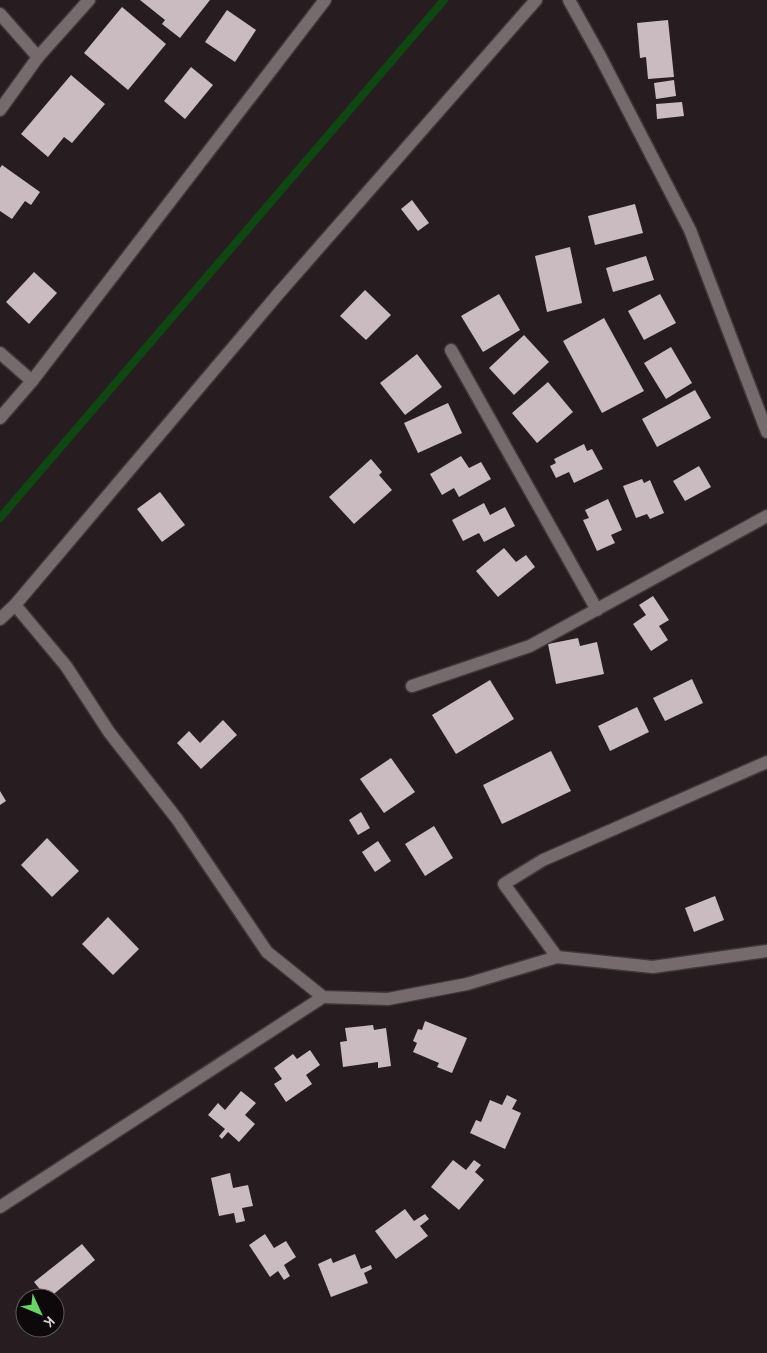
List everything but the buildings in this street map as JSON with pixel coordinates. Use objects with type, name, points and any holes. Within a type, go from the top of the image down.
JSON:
[{"type":"street","points":[[0,110],[38,57],[89,0]]},
{"type":"street","points":[[0,418],[32,381],[325,0]]},
{"type":"street","points":[[0,619],[15,605],[279,293],[536,0]]},
{"type":"street","points":[[569,0],[690,230],[767,432]]},
{"type":"street","points":[[0,14],[38,57]]},
{"type":"street","points":[[451,350],[597,610]]},
{"type":"street","points":[[0,353],[32,381]]},
{"type":"street","points":[[412,686],[530,646],[767,516]]},
{"type":"street","points":[[15,605],[66,666],[110,732],[177,818],[267,952],[323,997]]},
{"type":"street","points":[[557,957],[504,884],[543,860],[767,762]]},
{"type":"street","points":[[0,1207],[323,997],[388,999],[467,984],[557,957],[653,967],[767,951]]},
{"type":"waterway","points":[[0,518],[444,0]]}]
